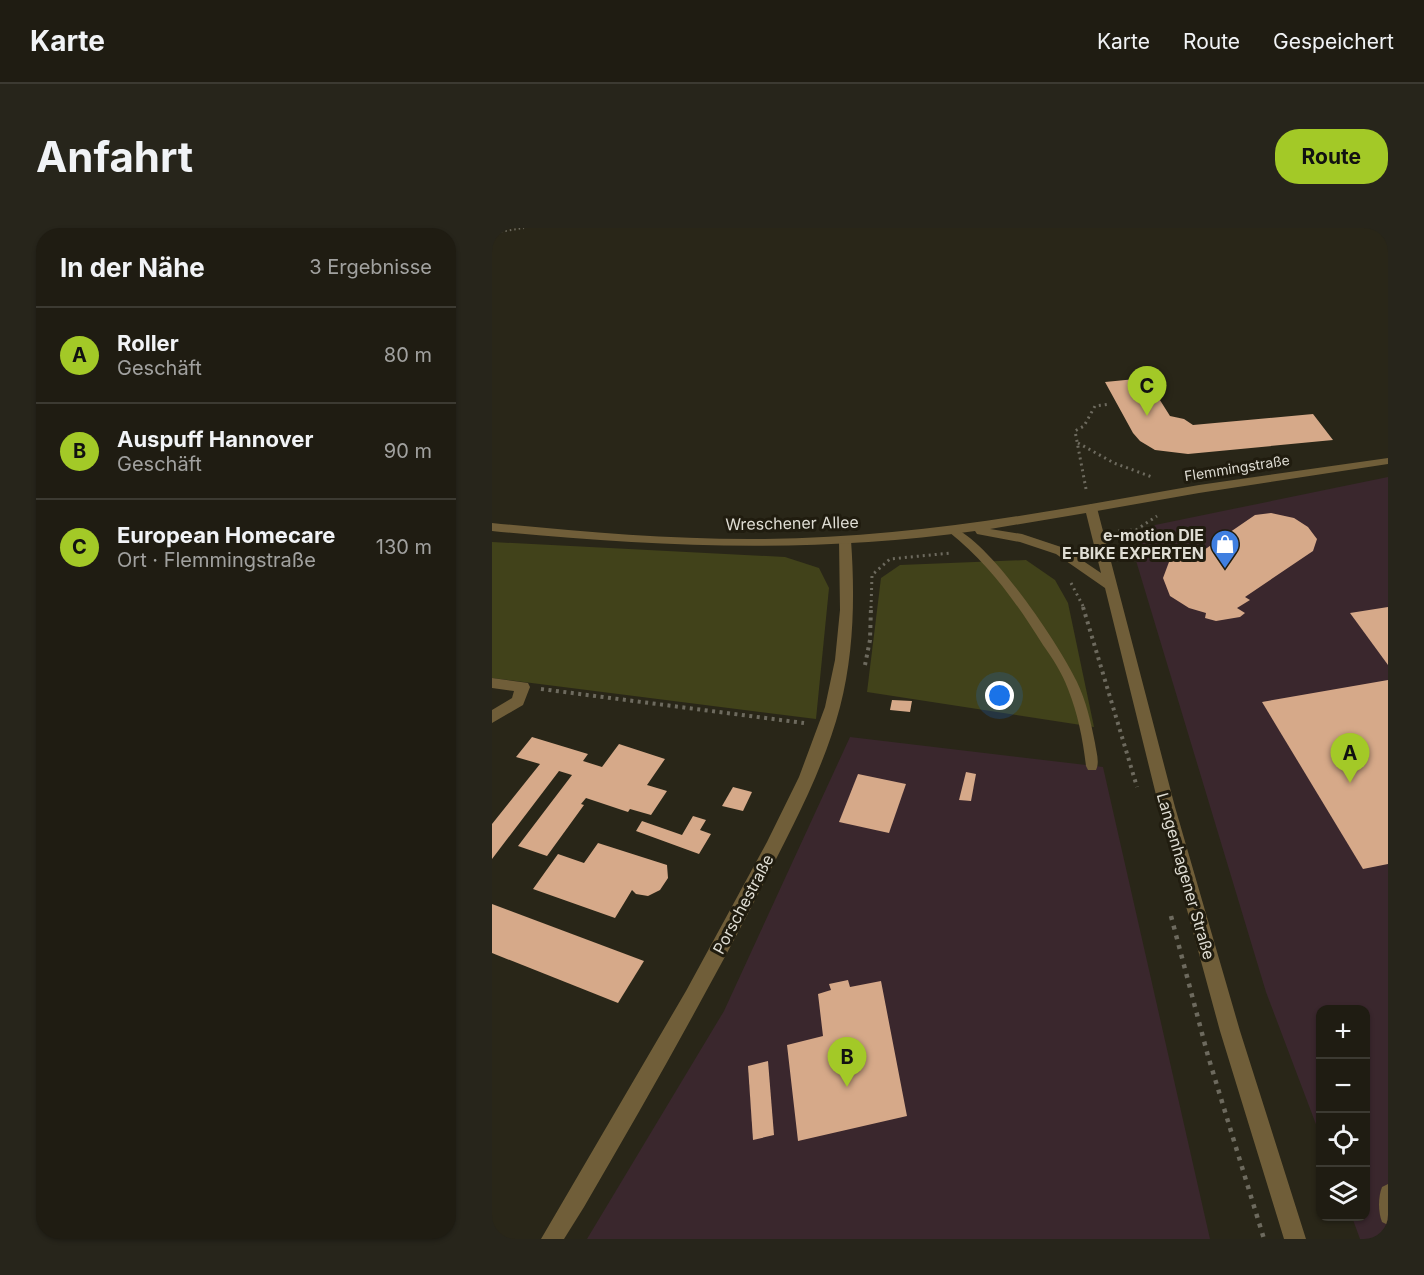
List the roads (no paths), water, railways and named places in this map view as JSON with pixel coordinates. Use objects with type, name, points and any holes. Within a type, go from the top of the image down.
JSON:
[{"type":"street","name":"Flemmingstraße","points":[[1091,508],[1199,489],[1388,461]]},
{"type":"street","name":"Wreschener Allee","points":[[492,527],[673,541],[765,543],[845,540],[966,529],[1091,508]]},
{"type":"street","name":"Langenhagener Straße","points":[[1091,508],[1170,819],[1230,1031],[1295,1239]]},
{"type":"street","points":[[966,529],[1039,542],[1060,551],[1111,586]]},
{"type":"street","name":"Porschestraße","points":[[552,1239],[634,1104],[707,972],[794,806],[826,727],[843,650],[845,540]]},
{"type":"street","points":[[492,682],[523,687],[518,701],[492,717]]},
{"type":"lane","points":[[952,530],[979,551],[1009,584],[1057,658],[1071,683],[1088,732],[1092,766]]},
{"type":"lane","points":[[1388,1194],[1388,1216]]},
{"type":"place","name":"European Homecare","points":[[1147,416]]},
{"type":"place","name":"e-motion DIE E-BIKE EXPERTEN","points":[[1225,570]]},
{"type":"place","name":"Roller","points":[[1350,783]]},
{"type":"place","name":"Auspuff Hannover","points":[[847,1087]]}]
